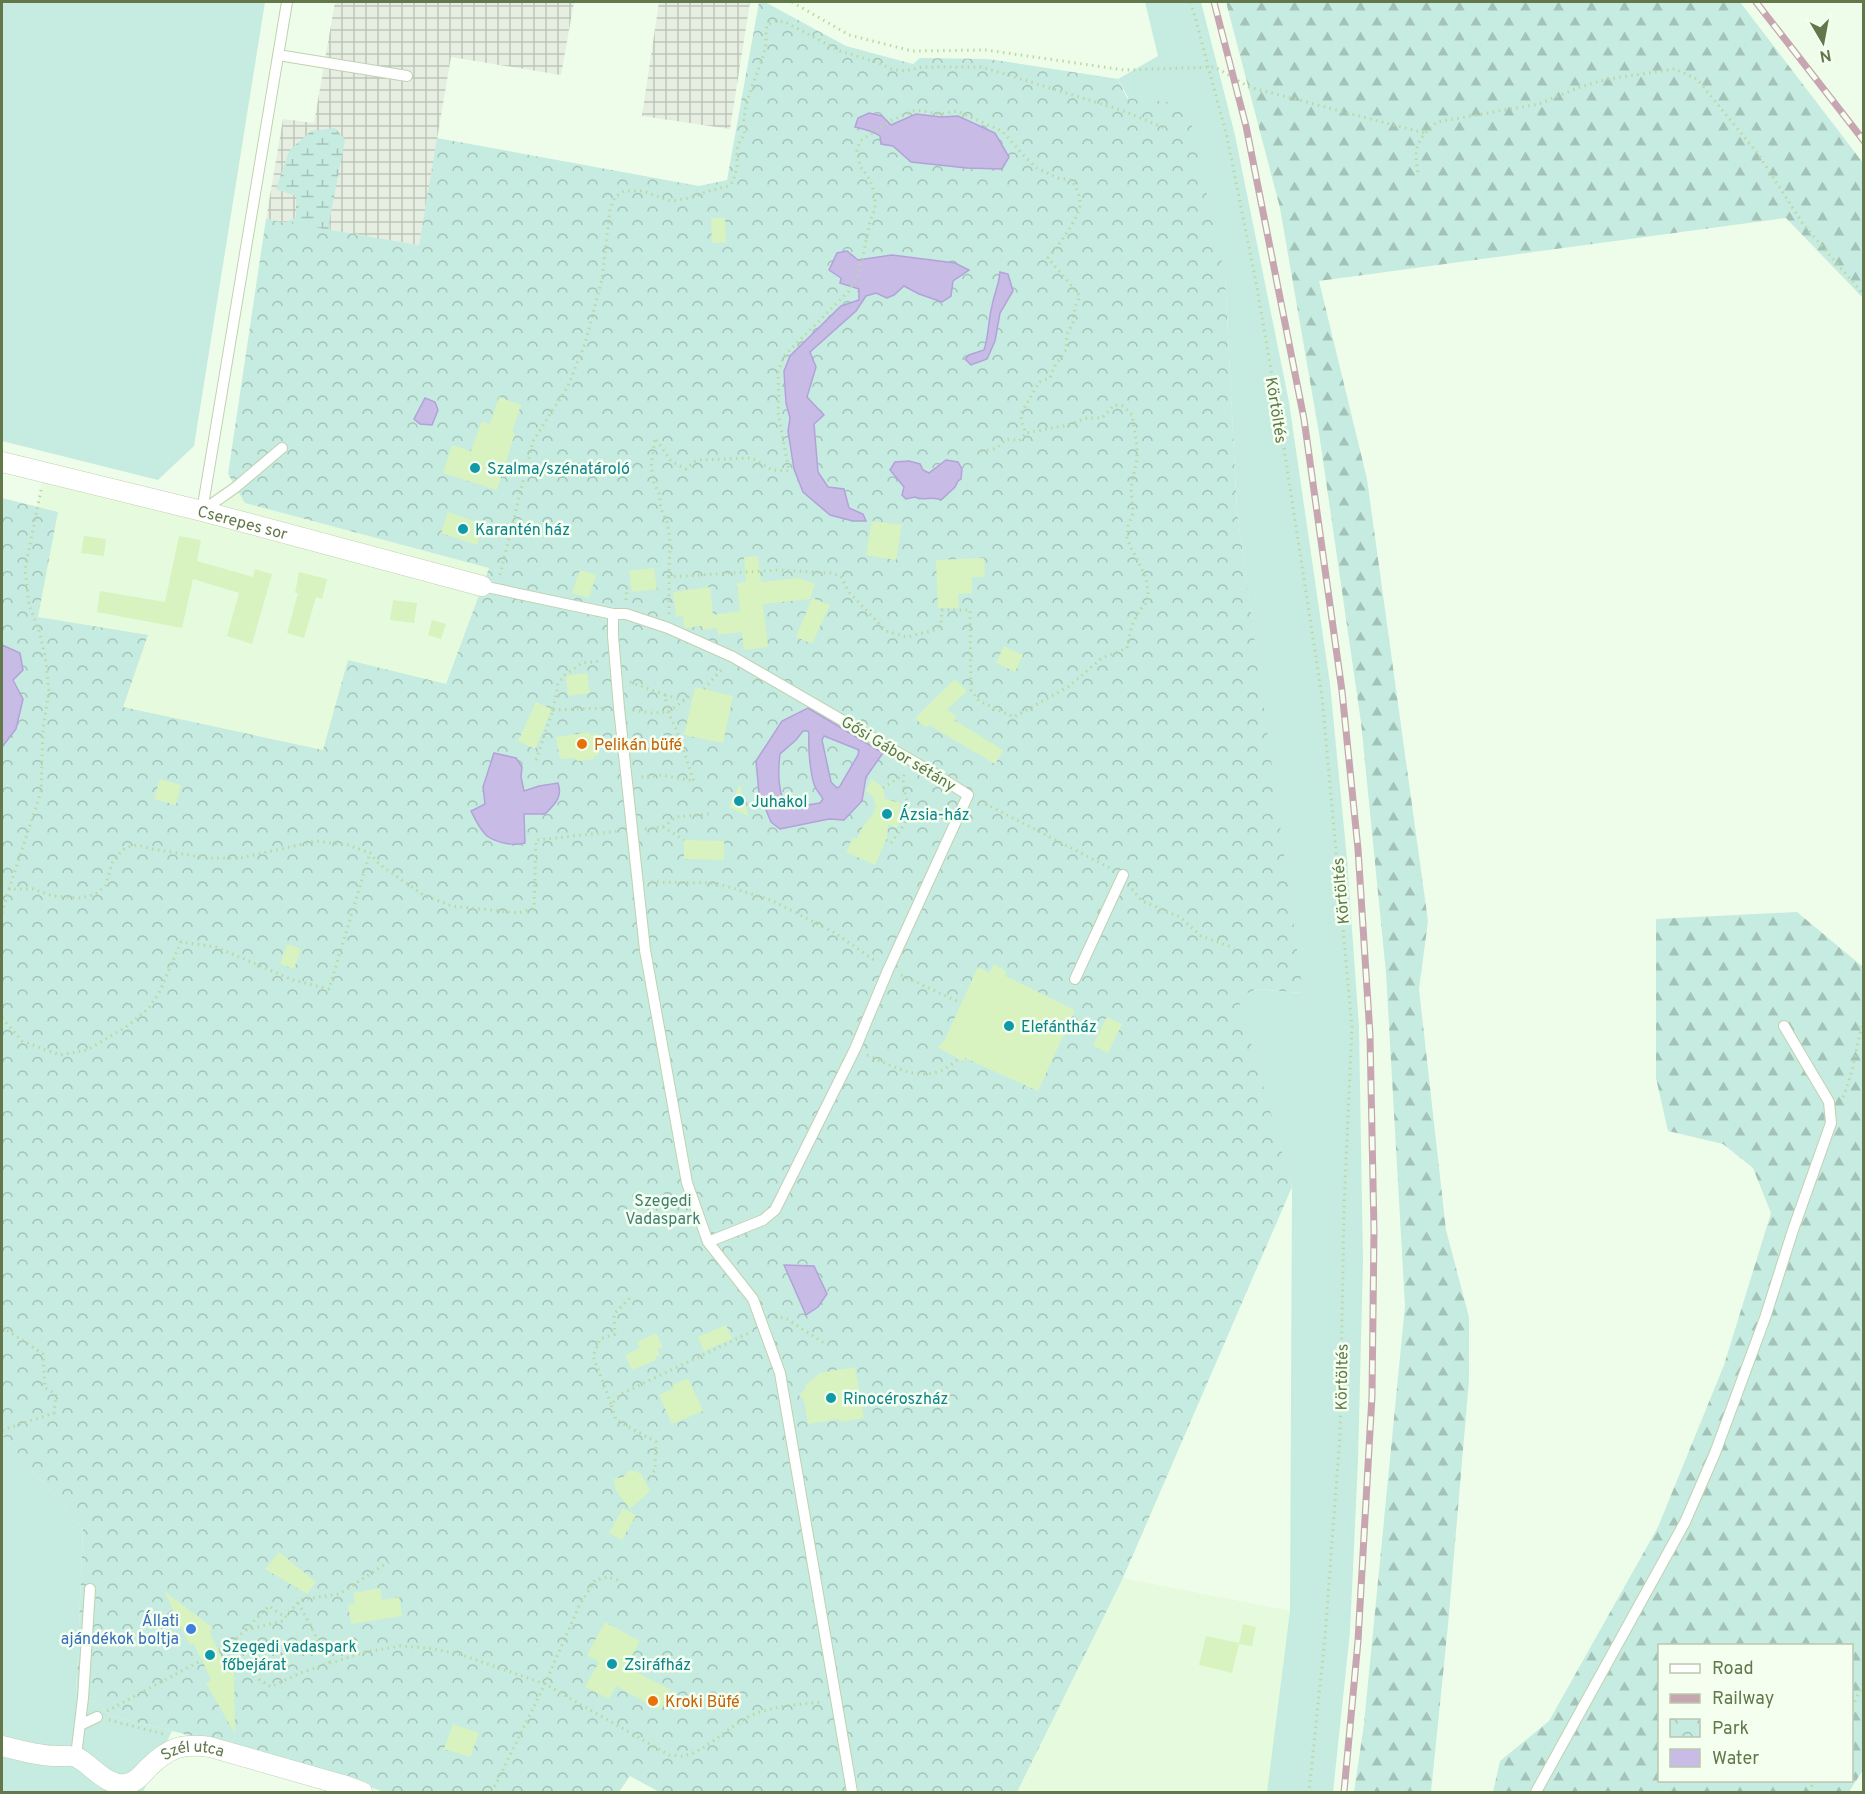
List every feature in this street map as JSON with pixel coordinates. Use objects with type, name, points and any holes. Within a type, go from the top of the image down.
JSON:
[{"type":"street","name":"Cserepes sor","points":[[2,462],[202,511],[489,587]]},
{"type":"street","name":"Szél utca","points":[[76,1756],[125,1789],[156,1760],[174,1748],[193,1745],[210,1747],[362,1792]]},
{"type":"street","points":[[2,1746],[40,1756],[76,1756]]},
{"type":"lane","points":[[202,511],[287,2]]},
{"type":"lane","points":[[278,56],[407,76]]},
{"type":"lane","points":[[202,511],[236,487],[282,447]]},
{"type":"lane","name":"Gősi Gábor sétány","points":[[489,587],[613,614],[626,614],[668,628],[733,657],[912,760],[968,795]]},
{"type":"lane","points":[[613,614],[619,708],[645,950],[687,1183],[708,1242],[753,1299],[780,1373],[852,1792]]},
{"type":"lane","points":[[708,1242],[763,1220],[775,1210],[855,1049],[888,970],[968,795]]},
{"type":"lane","points":[[1075,979],[1123,875]]},
{"type":"lane","points":[[1536,1792],[1685,1522],[1715,1453],[1765,1318],[1831,1123],[1829,1102],[1784,1026]]},
{"type":"lane","points":[[76,1756],[90,1589]]},
{"type":"lane","points":[[80,1725],[96,1717]]},
{"type":"path","points":[[792,2],[849,35],[912,51],[986,50],[1124,70],[1215,67],[1250,87],[1424,133]]},
{"type":"path","name":"Körtöltés","points":[[1191,2],[1227,137],[1256,282],[1280,422],[1322,697],[1352,1027],[1344,1207],[1340,1435],[1325,1637],[1309,1792]]},
{"type":"path","points":[[489,587],[533,441],[567,388],[585,344],[602,279],[610,209],[615,197],[624,190],[643,191],[672,201],[690,198],[728,186],[733,182],[737,167],[737,150],[745,134],[743,124],[765,47],[767,25],[775,21],[785,22],[840,51],[891,69],[905,71],[922,66],[982,67],[1121,110],[1165,128]]},
{"type":"path","points":[[1418,172],[1416,161],[1418,144],[1424,133],[1437,122],[1539,104],[1580,87],[1608,79],[1675,69],[1697,79],[1758,154],[1803,224],[1863,295]]},
{"type":"path","points":[[668,628],[670,538],[668,522],[661,509],[651,466],[655,438],[671,460],[686,469],[697,460],[752,458],[772,470],[789,471],[778,412],[778,372],[784,356],[850,290],[858,274],[870,221],[875,209],[875,196],[870,180],[861,166],[857,151],[860,141],[892,120],[915,110],[941,114],[957,111],[1002,131],[1024,157],[1037,168],[1058,178],[1072,180],[1080,196],[1081,207],[1066,234],[1048,258],[1080,296],[1075,307],[1073,323],[1067,334],[1066,350],[1053,367],[1050,378],[1039,382],[1022,412],[1021,420],[1026,434]]},
{"type":"path","points":[[669,578],[778,570],[830,573],[841,576],[848,591],[886,631],[907,637],[935,630],[941,623],[942,610],[970,610],[971,690],[979,701],[1014,717],[1068,687],[1102,658],[1127,648],[1131,625],[1140,609],[1149,600],[1146,578],[1127,539],[1128,526],[1133,513],[1131,487],[1137,460],[1137,445],[1132,415],[1123,406],[1114,405],[1101,418],[1087,418],[1068,425],[1026,434],[1019,441],[1009,439],[1003,441],[995,449],[981,451]]},
{"type":"path","points":[[2,913],[41,792],[44,729],[49,691],[45,655],[29,604],[26,569],[37,507]]},
{"type":"path","points":[[704,689],[733,657]]},
{"type":"path","points":[[536,760],[553,710],[558,684],[565,675],[582,663],[615,659]]},
{"type":"path","points":[[617,678],[685,700]]},
{"type":"path","points":[[553,710],[619,708],[650,713],[668,712],[693,694]]},
{"type":"path","points":[[626,778],[661,775],[694,781],[668,712],[665,695]]},
{"type":"path","points":[[883,788],[903,775],[912,760]]},
{"type":"path","points":[[886,840],[891,843],[908,816],[903,775]]},
{"type":"path","name":"Gősi Gábor sétány","points":[[968,795],[1123,875],[1142,901],[1180,917],[1201,936],[1234,948]]},
{"type":"path","points":[[9,889],[33,889],[53,896],[81,898],[96,894],[105,885],[113,860],[125,848],[138,845],[208,858],[241,858],[316,842],[348,845],[370,853],[379,864],[423,895],[452,906],[518,913],[534,908],[536,840],[663,827],[676,817],[709,814]]},
{"type":"path","points":[[663,827],[684,840]]},
{"type":"path","points":[[2,1018],[22,1041],[60,1055],[87,1050],[126,1027],[148,1010],[159,993],[181,942],[216,947],[293,980],[329,989],[370,853]]},
{"type":"path","points":[[637,882],[716,883],[771,900],[835,933],[888,970],[961,1003]]},
{"type":"path","points":[[1831,1123],[1850,1079],[1863,1019]]},
{"type":"path","points":[[855,1049],[907,1073],[924,1076],[943,1071],[958,1059]]},
{"type":"path","points":[[630,1298],[614,1314],[615,1334],[600,1339],[593,1356],[616,1420],[656,1442],[655,1470],[650,1477]]},
{"type":"path","points":[[758,1312],[787,1318],[824,1343]]},
{"type":"path","points":[[611,1404],[623,1393],[764,1326]]},
{"type":"path","points":[[2,1327],[43,1354],[45,1389],[56,1394],[54,1413],[2,1430]]},
{"type":"path","points":[[246,1630],[282,1621],[300,1600],[339,1594],[390,1560]]},
{"type":"path","points":[[492,1792],[545,1684],[579,1606],[595,1580],[607,1577],[618,1580]]},
{"type":"path","points":[[298,1603],[330,1663]]},
{"type":"path","points":[[219,1650],[228,1647],[269,1606],[285,1617]]},
{"type":"path","points":[[228,1647],[256,1678],[271,1687],[300,1673],[330,1663],[400,1646],[459,1654],[545,1684],[669,1755],[683,1756],[696,1751],[756,1714],[800,1704],[836,1701]]},
{"type":"path","points":[[96,1717],[202,1660]]},
{"type":"path","points":[[1853,1703],[1863,1682]]},
{"type":"path","points":[[96,1717],[165,1734]]},
{"type":"shaded area","points":[[335,2],[574,2],[561,75],[451,57],[419,245],[266,219],[283,119],[314,123]]},
{"type":"shaded area","points":[[659,2],[750,2],[730,129],[642,116]]},
{"type":"shaded area","points":[[44,473],[202,511],[236,487],[245,503],[489,568],[446,684],[323,751],[123,707],[38,617],[58,512],[37,507]]},
{"type":"shaded area","points":[[1123,1578],[1290,1611],[1267,1792],[1017,1792]]},
{"type":"green space","points":[[2,2],[265,2],[194,446],[158,480],[2,441]]},
{"type":"green space","name":"Szegedi Vadaspark","points":[[759,2],[765,2],[846,46],[913,64],[920,58],[988,59],[1118,79],[1127,98],[1187,104],[1225,276],[1237,511],[1303,993],[1256,989],[1238,998],[1292,1187],[1123,1578],[1017,1792],[659,1792],[630,1776],[619,1792],[383,1792],[343,1776],[111,1716],[97,1702],[76,1697],[83,1530],[4,1437],[2,1438],[2,498],[58,512],[38,617],[148,635],[123,707],[323,750],[348,660],[446,684],[489,568],[245,503],[228,474],[266,219],[419,245],[437,138],[699,186],[727,180]]},
{"type":"green space","points":[[1145,2],[1201,2],[1235,135],[1289,402],[1330,684],[1347,859],[1359,1027],[1363,1261],[1358,1461],[1350,1632],[1333,1792],[1267,1792],[1290,1611],[1292,1187],[1237,998],[1256,989],[1302,993],[1237,511],[1225,276],[1118,79],[1158,56]]},
{"type":"green space","points":[[1226,2],[1740,2],[1863,163],[1863,298],[1786,218],[1319,281],[1367,479],[1428,921],[1419,989],[1446,1230],[1469,1317],[1469,1380],[1431,1792],[1354,1792],[1364,1724],[1405,1306],[1386,973],[1361,722],[1319,433],[1280,208]]},
{"type":"green space","points":[[335,128],[345,140],[329,223],[332,239],[271,230],[296,217],[296,196],[276,189],[289,151],[311,131]]},
{"type":"green space","points":[[1797,912],[1863,967],[1863,1770],[1849,1792],[1493,1792],[1500,1761],[1549,1721],[1658,1527],[1724,1365],[1771,1213],[1753,1168],[1723,1144],[1668,1131],[1656,1078],[1656,919]]},
{"type":"green space","points":[[4,1437],[83,1530],[76,1697],[97,1702],[111,1716],[172,1731],[143,1792],[2,1792],[2,1438]]},
{"type":"water","points":[[869,113],[882,116],[891,125],[916,114],[941,117],[958,116],[995,133],[1009,157],[1002,169],[911,162],[893,146],[881,144],[880,136],[855,127],[858,118]]},
{"type":"water","points":[[847,251],[858,260],[892,255],[955,263],[969,270],[953,281],[951,296],[942,302],[904,286],[887,298],[876,293],[866,296],[856,311],[810,352],[816,367],[807,397],[824,415],[814,424],[818,472],[828,487],[844,489],[849,508],[863,514],[866,521],[853,521],[830,515],[803,492],[794,469],[788,431],[790,418],[786,403],[784,371],[790,356],[841,306],[859,300],[859,289],[840,283],[841,278],[829,270],[837,253]]},
{"type":"water","points":[[1000,272],[1008,274],[1013,291],[1000,313],[995,341],[987,359],[971,365],[965,359],[969,355],[984,350]]},
{"type":"water","points":[[425,398],[435,402],[438,410],[432,425],[420,424],[414,419]]},
{"type":"water","points":[[946,460],[958,462],[962,469],[961,479],[941,500],[915,497],[906,499],[902,495],[904,487],[890,470],[895,462],[909,461],[920,464],[923,470],[929,473]]},
{"type":"water","points":[[2,645],[20,653],[23,670],[13,680],[23,699],[16,729],[2,747]]},
{"type":"water","points":[[808,708],[883,753],[866,777],[862,801],[844,820],[829,819],[780,829],[771,822],[759,793],[756,761],[782,721]],"holes":[[[803,731],[808,731],[809,734],[812,775],[815,787],[823,799],[820,803],[789,808],[780,790],[780,754]],[[824,736],[859,750],[837,788],[831,782],[822,740]]]},
{"type":"water","points":[[494,753],[516,758],[522,767],[521,777],[524,791],[558,783],[559,796],[545,814],[524,814],[525,843],[510,844],[487,836],[471,811],[485,804],[483,787]]},
{"type":"water","points":[[784,1265],[814,1266],[827,1294],[818,1307],[806,1315]]},
{"type":"building","points":[[711,218],[725,218],[726,242],[712,243]]},
{"type":"building","points":[[499,397],[521,405],[512,432],[515,433],[497,490],[443,473],[452,445],[471,451],[482,421],[490,424]]},
{"type":"building","name":"Karantén ház","points":[[448,512],[484,525],[477,545],[441,533]]},
{"type":"building","points":[[872,521],[902,525],[896,560],[866,555]]},
{"type":"building","points":[[84,536],[106,539],[104,556],[81,553]]},
{"type":"building","points":[[179,536],[201,540],[197,561],[253,577],[255,569],[272,574],[252,644],[227,636],[239,593],[193,579],[182,628],[97,612],[100,591],[165,602]]},
{"type":"building","points":[[758,556],[761,582],[799,578],[815,584],[810,599],[763,604],[768,647],[744,650],[742,632],[718,635],[717,628],[703,630],[702,626],[684,627],[683,616],[676,617],[673,592],[710,587],[713,615],[740,611],[737,583],[746,582],[744,557]]},
{"type":"building","points":[[984,558],[985,577],[972,577],[972,593],[958,594],[959,608],[938,608],[936,560]]},
{"type":"building","points":[[654,568],[657,589],[632,592],[629,571]]},
{"type":"building","points":[[580,570],[596,575],[589,598],[572,593]]},
{"type":"building","points":[[299,572],[327,579],[322,599],[316,597],[304,638],[287,633],[298,593],[295,593]]},
{"type":"building","points":[[812,598],[830,605],[812,644],[796,637]]},
{"type":"building","points":[[393,600],[417,603],[414,623],[390,620]]},
{"type":"building","points":[[432,620],[446,624],[441,639],[428,635]]},
{"type":"building","points":[[1004,646],[1023,655],[1015,672],[996,663]]},
{"type":"building","points":[[587,673],[590,693],[568,696],[566,676]]},
{"type":"building","points":[[955,679],[967,691],[947,710],[957,716],[954,720],[1003,750],[995,764],[929,725],[926,728],[915,718]]},
{"type":"building","points":[[695,687],[733,696],[723,743],[684,735]]},
{"type":"building","points":[[536,702],[552,709],[535,749],[518,741]]},
{"type":"building","name":"Pelikán büfé","points":[[590,732],[590,735],[597,734],[599,755],[594,756],[594,759],[577,761],[576,758],[560,759],[556,737]]},
{"type":"building","points":[[160,779],[181,785],[176,805],[154,799]]},
{"type":"building","name":"Ázsia-ház","points":[[872,779],[883,788],[885,799],[901,803],[899,812],[901,816],[897,828],[888,824],[887,837],[875,865],[846,852],[853,837],[857,839],[876,806],[873,797],[866,791]]},
{"type":"building","points":[[740,784],[748,816],[729,807]]},
{"type":"building","points":[[684,840],[724,841],[724,860],[684,859]]},
{"type":"building","points":[[287,944],[301,949],[294,969],[280,964]]},
{"type":"building","name":"Elefántház","points":[[994,964],[1006,971],[1005,976],[1075,1010],[1038,1091],[965,1058],[964,1062],[938,1047],[944,1041],[978,967],[989,973]]},
{"type":"building","points":[[1107,1017],[1122,1024],[1108,1053],[1093,1046]]},
{"type":"building","points":[[726,1325],[732,1339],[704,1351],[698,1337]]},
{"type":"building","points":[[656,1333],[663,1347],[657,1349],[660,1355],[655,1357],[656,1360],[632,1370],[625,1355],[640,1348],[637,1342]]},
{"type":"building","name":"Rinocéroszház","points":[[855,1367],[864,1418],[808,1424],[804,1400],[799,1395],[806,1388],[804,1386],[820,1373]]},
{"type":"building","points":[[688,1378],[703,1411],[672,1424],[659,1395],[674,1388],[672,1385]]},
{"type":"building","points":[[629,1471],[636,1471],[642,1475],[650,1491],[630,1509],[616,1491],[614,1479],[623,1477]]},
{"type":"building","points":[[623,1508],[636,1515],[622,1540],[609,1533]]},
{"type":"building","points":[[279,1552],[316,1582],[307,1594],[265,1569]]},
{"type":"building","points":[[380,1588],[382,1600],[399,1597],[402,1616],[351,1624],[348,1605],[355,1604],[353,1593]]},
{"type":"building","points":[[164,1591],[213,1628],[209,1631],[229,1673],[234,1670],[235,1734],[206,1683],[211,1680],[202,1660],[193,1643],[190,1645]]},
{"type":"building","name":"Zsiráfház","points":[[605,1622],[640,1641],[626,1667],[671,1690],[660,1710],[616,1686],[609,1699],[585,1687],[599,1662],[587,1655]]},
{"type":"building","points":[[1243,1624],[1256,1627],[1252,1646],[1239,1644],[1232,1673],[1199,1665],[1206,1636],[1239,1643]]},
{"type":"building","points":[[453,1724],[479,1733],[470,1757],[444,1749]]},
{"type":"railway","points":[[1214,2],[1246,126],[1304,419],[1342,691],[1358,849],[1370,1035],[1374,1231],[1372,1396],[1358,1641],[1344,1792]]},
{"type":"railway","points":[[1756,2],[1864,141]]},
{"type":"place","name":"Szalma/szénatároló","points":[[475,468]]},
{"type":"place","name":"Karantén ház","points":[[463,529]]},
{"type":"place","name":"Pelikán büfé","points":[[582,744]]},
{"type":"place","name":"Juhakol","points":[[739,801]]},
{"type":"place","name":"Ázsia-ház","points":[[887,814]]},
{"type":"place","name":"Elefántház","points":[[1009,1026]]},
{"type":"place","name":"Rinocéroszház","points":[[831,1398]]},
{"type":"place","name":"Állati ajándékok boltja","points":[[191,1629]]},
{"type":"place","name":"Szegedi vadaspark főbejárat","points":[[210,1655]]},
{"type":"place","name":"Zsiráfház","points":[[612,1664]]},
{"type":"place","name":"Kroki Büfé","points":[[653,1701]]}]
